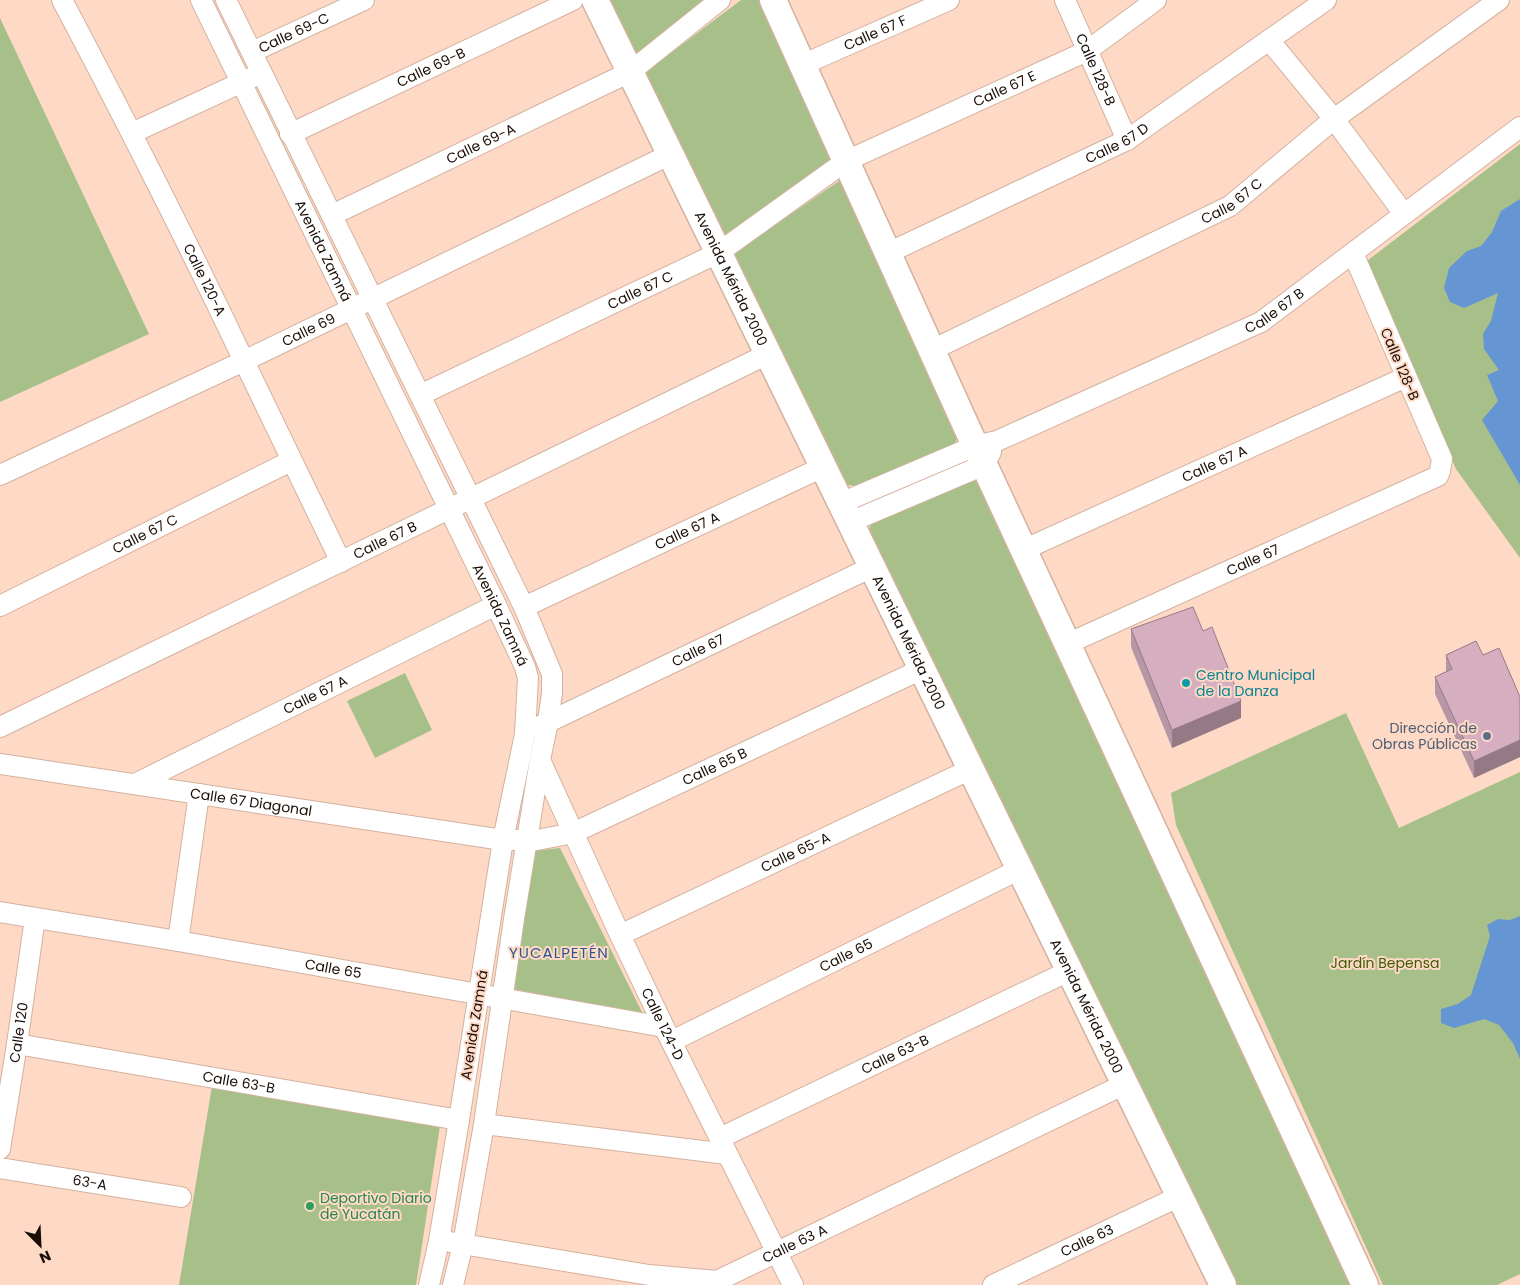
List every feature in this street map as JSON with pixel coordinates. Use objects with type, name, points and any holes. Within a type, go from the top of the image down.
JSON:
[{"type":"main road","name":"Avenida Mérida 2000","points":[[595,0],[1223,1285]]},
{"type":"main road","points":[[773,0],[932,350],[986,451],[1023,550],[1365,1285]]},
{"type":"street","name":"Calle 120-A","points":[[62,0],[132,134],[341,562]]},
{"type":"street","name":"Avenida Zamná","points":[[201,0],[240,84],[352,308],[496,605],[525,667],[528,678],[524,734],[503,840],[439,1241],[429,1285]]},
{"type":"street","name":"Avenida Zamná","points":[[226,0],[290,134],[332,215],[524,607],[552,674],[548,722],[527,839],[484,1124],[463,1244],[453,1285]]},
{"type":"street","name":"Calle 69-C","points":[[252,52],[364,0]]},
{"type":"street","name":"Calle 69-B","points":[[290,134],[573,0]]},
{"type":"street","name":"Calle 69-A","points":[[332,215],[630,72],[720,0]]},
{"type":"street","name":"Calle 67 F","points":[[802,65],[949,0]]},
{"type":"street","name":"Calle 128-B","points":[[1065,0],[1127,140]]},
{"type":"street","name":"Calle 67 E","points":[[846,161],[1087,51],[1156,0]]},
{"type":"street","name":"Calle 67 D","points":[[888,253],[1127,140],[1326,0]]},
{"type":"street","name":"Calle 67 C","points":[[932,350],[1230,206],[1334,119],[1499,0]]},
{"type":"street","points":[[1269,40],[1334,119],[1404,214]]},
{"type":"street","points":[[132,134],[262,73]]},
{"type":"street","name":"Calle 67 B","points":[[986,451],[1261,322],[1520,127]]},
{"type":"street","name":"Calle 69","points":[[0,475],[244,361],[670,154]]},
{"type":"street","name":"Calle 67 C","points":[[420,395],[718,252],[846,161]]},
{"type":"street","name":"Calle 128-B","points":[[1353,253],[1442,459],[1438,476]]},
{"type":"street","name":"Calle 67 B","points":[[0,727],[768,354]]},
{"type":"street","name":"Calle 67 A","points":[[1023,550],[1406,377]]},
{"type":"street","points":[[846,513],[986,451]]},
{"type":"street","name":"Calle 67 C","points":[[0,606],[291,461]]},
{"type":"street","name":"Calle 67 A","points":[[524,607],[823,466]]},
{"type":"street","name":"Calle 67","points":[[1067,644],[1438,476]]},
{"type":"street","name":"Calle 67","points":[[524,734],[872,567]]},
{"type":"street","name":"Calle 67 A","points":[[135,784],[496,605]]},
{"type":"street","name":"Calle 65 B","points":[[503,840],[538,840],[573,833],[922,669]]},
{"type":"street","name":"Calle 124-D","points":[[540,760],[620,935],[793,1285]]},
{"type":"street","name":"Calle 67 Diagonal","points":[[0,764],[503,840]]},
{"type":"street","name":"Calle 65-A","points":[[620,935],[971,770]]},
{"type":"street","points":[[178,941],[199,794]]},
{"type":"street","name":"Calle 65","points":[[0,912],[178,941],[502,999],[668,1034],[1020,869]]},
{"type":"street","name":"Calle 120","points":[[0,1148],[35,918]]},
{"type":"street","name":"Calle 63-B","points":[[724,1146],[1069,970]]},
{"type":"street","name":"Calle 63-B","points":[[17,1044],[459,1120]]},
{"type":"street","name":"Calle 63 A","points":[[439,1241],[651,1280],[716,1281],[1125,1084]]},
{"type":"street","points":[[484,1124],[724,1146]]},
{"type":"street","name":"63-A","points":[[0,1168],[181,1197]]},
{"type":"street","name":"Calle 63","points":[[993,1285],[1180,1196]]},
{"type":"green space","points":[[607,0],[713,0],[636,60]]},
{"type":"green space","points":[[741,0],[762,0],[832,153],[831,161],[728,235],[722,234],[645,77],[647,71]]},
{"type":"green space","points":[[0,18],[149,334],[0,402]]},
{"type":"green space","points":[[1520,144],[1520,558],[1456,469],[1363,264]]},
{"type":"green space","points":[[842,179],[959,433],[954,447],[857,486],[847,485],[730,256]]},
{"type":"green space","points":[[973,480],[979,482],[1358,1285],[1237,1285],[1043,891],[869,530],[871,522]]},
{"type":"green space","points":[[405,673],[432,730],[375,758],[347,701]]},
{"type":"green space","name":"Jardín Bepensa","points":[[1346,713],[1399,828],[1520,772],[1520,1274],[1497,1285],[1383,1285],[1176,825],[1171,793]]},
{"type":"green space","points":[[560,848],[644,1016],[508,988],[525,852]]},
{"type":"green space","name":"Deportivo Diario de Yucatán","points":[[212,1086],[440,1126],[416,1285],[179,1285]]},
{"type":"water","points":[[1520,199],[1520,485],[1482,420],[1498,401],[1487,375],[1499,370],[1484,349],[1483,334],[1491,321],[1498,293],[1464,308],[1450,302],[1444,288],[1449,268],[1467,251],[1481,246],[1492,232],[1501,211]]},
{"type":"water","points":[[1520,916],[1520,1059],[1513,1043],[1499,1025],[1484,1019],[1454,1028],[1441,1023],[1441,1009],[1458,1004],[1471,995],[1490,936],[1487,925],[1498,919],[1510,920]]},
{"type":"building","name":"Centro Municipal de la Danza","points":[[1193,607],[1203,631],[1212,627],[1241,701],[1172,730],[1131,629]]},
{"type":"building","name":"Dirección de Obras Públicas","points":[[1476,641],[1483,655],[1499,648],[1520,697],[1520,740],[1474,761],[1435,677],[1452,669],[1446,655]]},
{"type":"place","name":"Centro Municipal de la Danza","points":[[1186,683]]},
{"type":"place","name":"Dirección de Obras Públicas","points":[[1487,736]]},
{"type":"place","name":"Deportivo Diario de Yucatán","points":[[310,1206]]},
{"type":"district","name":"YUCALPETÉN","points":[[559,953]]}]
